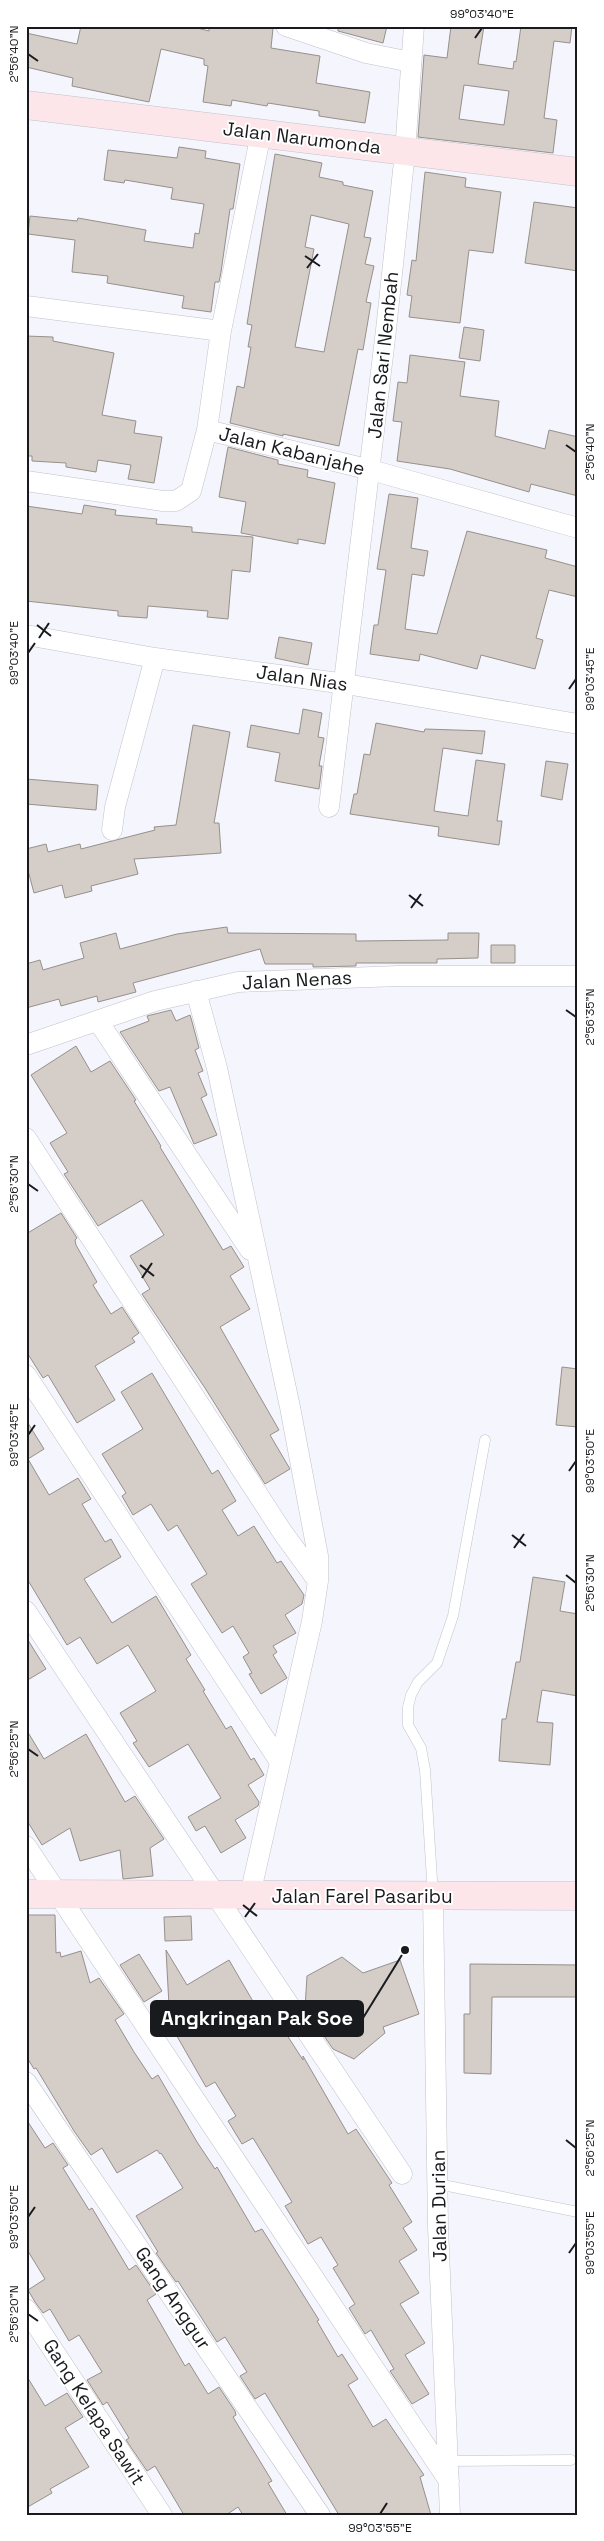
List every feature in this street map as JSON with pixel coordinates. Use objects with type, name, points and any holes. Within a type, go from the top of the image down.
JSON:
[{"type":"street","points":[[286,26],[366,53],[411,62]]},
{"type":"street","name":"Jalan Sari Nembah","points":[[329,807],[346,684],[405,152],[414,26]]},
{"type":"street","name":"Jalan Narumonda","points":[[26,105],[578,172]]},
{"type":"street","name":"Jalan Kabanjahe","points":[[261,133],[221,331],[207,430],[370,470],[578,528]]},
{"type":"street","points":[[26,306],[221,331]]},
{"type":"street","points":[[26,481],[163,501],[176,501],[191,490],[207,430]]},
{"type":"street","name":"Jalan Nias","points":[[26,635],[155,658],[346,684],[578,724]]},
{"type":"street","points":[[112,830],[115,806],[155,658]]},
{"type":"street","name":"Jalan Nenas","points":[[26,1045],[155,1001],[238,982],[398,976],[578,976]]},
{"type":"street","points":[[196,991],[216,1068],[290,1407],[313,1521],[318,1556],[318,1581],[312,1622],[250,1895]]},
{"type":"street","points":[[98,1020],[257,1262]]},
{"type":"street","points":[[26,1138],[226,1446],[318,1581]]},
{"type":"street","points":[[26,1375],[280,1762]]},
{"type":"street","points":[[26,1612],[402,2174]]},
{"type":"street","points":[[26,1846],[56,1894],[449,2481]]},
{"type":"street","name":"Jalan Farel Pasaribu","points":[[26,1894],[578,1896]]},
{"type":"street","name":"Jalan Durian","points":[[434,1896],[438,2184],[450,2515]]},
{"type":"street","name":"Gang Anggur","points":[[26,2082],[320,2515]]},
{"type":"street","name":"Gang Kelapa Sawit","points":[[26,2309],[162,2515]]},
{"type":"lane","points":[[434,1896],[425,1770],[421,1748],[408,1725],[408,1707],[411,1694],[418,1682],[437,1663],[453,1616],[485,1440]]},
{"type":"lane","points":[[438,2184],[578,2212]]},
{"type":"lane","points":[[448,2461],[571,2460]]},
{"type":"building","points":[[81,26],[189,26],[209,31],[209,26],[273,28],[271,48],[320,56],[316,83],[370,92],[365,123],[319,116],[319,111],[268,103],[267,106],[232,100],[231,106],[203,102],[208,66],[204,65],[204,59],[161,49],[149,102],[72,86],[73,78],[26,67],[26,33],[77,44]]},
{"type":"building","points":[[338,26],[387,26],[383,43],[338,31]]},
{"type":"building","points":[[451,26],[484,26],[478,64],[513,69],[514,61],[516,62],[521,26],[572,26],[570,43],[554,41],[544,118],[557,120],[553,153],[418,137],[424,55],[447,58]],"holes":[[[464,85],[509,91],[504,125],[459,119]]]},
{"type":"building","points":[[179,147],[206,151],[205,158],[240,164],[233,209],[230,209],[221,272],[219,282],[215,282],[211,312],[182,308],[184,296],[107,283],[108,276],[72,272],[75,240],[28,234],[30,216],[77,221],[78,218],[146,230],[144,241],[193,248],[195,233],[199,234],[204,204],[171,199],[173,188],[125,180],[124,183],[104,180],[108,150],[177,158]]},
{"type":"building","points":[[275,154],[322,163],[319,177],[343,182],[343,185],[373,191],[364,237],[371,238],[365,264],[374,266],[366,302],[371,303],[363,350],[358,349],[339,446],[283,434],[283,436],[230,423],[237,386],[244,388],[251,347],[248,347],[252,325],[247,324]],"holes":[[[311,215],[349,224],[324,352],[295,347],[314,249],[305,247]]]},
{"type":"building","points":[[425,172],[466,178],[465,187],[501,192],[493,253],[469,250],[460,323],[409,317],[412,296],[407,295],[412,260],[416,261]]},
{"type":"building","points":[[534,202],[578,208],[578,271],[525,263]]},
{"type":"building","points":[[464,327],[484,330],[480,361],[459,358]]},
{"type":"building","points":[[26,336],[53,337],[53,341],[114,353],[102,415],[136,421],[134,433],[162,437],[154,483],[128,479],[131,465],[98,460],[96,472],[66,467],[66,463],[32,461],[32,456],[26,456]]},
{"type":"building","points":[[410,355],[465,362],[460,396],[499,401],[495,436],[545,449],[549,430],[578,437],[578,496],[531,484],[529,492],[450,469],[397,461],[402,422],[393,421],[398,382],[407,383]]},
{"type":"building","points":[[228,447],[278,460],[278,464],[308,470],[307,477],[335,483],[325,544],[298,539],[298,544],[241,533],[246,502],[219,497]]},
{"type":"building","points":[[389,494],[418,498],[411,548],[428,551],[424,576],[412,574],[405,629],[437,634],[467,531],[547,550],[545,558],[578,567],[578,597],[549,590],[536,638],[543,640],[535,669],[481,655],[477,669],[420,654],[419,661],[370,654],[374,625],[378,625],[386,570],[377,569]]},
{"type":"building","points":[[84,505],[116,510],[115,515],[157,519],[156,524],[192,527],[192,532],[253,537],[250,572],[232,570],[228,619],[207,617],[208,611],[148,606],[147,618],[118,616],[118,611],[26,601],[26,506],[82,514]]},
{"type":"building","points":[[279,637],[312,643],[308,665],[275,658]]},
{"type":"building","points":[[303,709],[322,713],[318,737],[324,738],[319,766],[322,766],[319,789],[275,781],[280,753],[247,747],[251,725],[299,734]]},
{"type":"building","points":[[376,723],[424,732],[425,729],[485,731],[482,754],[443,748],[434,811],[468,816],[476,760],[505,764],[497,821],[502,821],[499,845],[438,836],[439,827],[350,814],[354,794],[357,794],[364,754],[370,755]]},
{"type":"building","points":[[193,725],[230,732],[214,823],[219,823],[221,853],[134,859],[138,874],[91,886],[92,891],[65,898],[62,885],[34,893],[26,863],[26,849],[46,844],[48,852],[80,844],[81,849],[155,830],[154,827],[176,825]]},
{"type":"building","points":[[546,761],[568,764],[562,800],[541,796]]},
{"type":"building","points":[[26,779],[98,785],[96,810],[26,804]]},
{"type":"building","points":[[227,927],[228,933],[356,934],[356,941],[448,940],[448,933],[479,933],[478,958],[437,959],[437,963],[356,963],[356,966],[313,967],[313,964],[265,964],[260,949],[133,983],[136,992],[98,1002],[97,996],[61,1006],[59,999],[26,1008],[26,964],[40,960],[43,970],[84,958],[80,943],[116,933],[120,949],[177,934]]},
{"type":"building","points":[[491,945],[515,945],[515,963],[491,963]]},
{"type":"building","points":[[171,1010],[176,1021],[190,1015],[199,1048],[195,1050],[203,1071],[198,1073],[207,1095],[201,1098],[217,1135],[194,1144],[170,1087],[159,1091],[120,1032],[149,1021],[147,1016]]},
{"type":"building","points":[[76,1046],[91,1072],[110,1061],[136,1100],[134,1101],[160,1147],[223,1250],[231,1246],[244,1267],[230,1276],[250,1309],[220,1327],[279,1430],[270,1435],[290,1469],[265,1484],[205,1388],[142,1294],[150,1289],[130,1256],[164,1235],[142,1200],[98,1226],[64,1174],[68,1172],[50,1143],[67,1133],[31,1075]]},
{"type":"building","points":[[61,1213],[77,1238],[75,1240],[76,1245],[97,1282],[93,1285],[111,1314],[122,1307],[139,1333],[132,1338],[135,1342],[95,1366],[115,1400],[77,1423],[48,1375],[43,1378],[26,1351],[26,1234]]},
{"type":"building","points":[[562,1367],[578,1369],[578,1427],[556,1425]]},
{"type":"building","points":[[152,1373],[212,1474],[218,1470],[236,1501],[222,1510],[238,1536],[254,1526],[277,1563],[281,1561],[304,1595],[302,1604],[285,1615],[296,1633],[273,1646],[277,1652],[273,1655],[287,1678],[261,1694],[249,1674],[252,1673],[243,1657],[249,1653],[233,1626],[222,1633],[191,1584],[207,1574],[177,1525],[168,1531],[151,1504],[133,1515],[122,1496],[126,1493],[102,1454],[143,1429],[121,1392]]},
{"type":"building","points":[[26,1420],[44,1449],[28,1459],[49,1495],[78,1478],[91,1499],[82,1504],[105,1542],[111,1539],[121,1557],[84,1579],[112,1623],[156,1596],[191,1655],[186,1659],[205,1690],[203,1691],[226,1729],[231,1726],[251,1760],[254,1758],[264,1775],[248,1785],[259,1802],[258,1806],[235,1820],[246,1838],[221,1853],[205,1826],[196,1831],[188,1817],[221,1798],[188,1744],[149,1767],[133,1743],[137,1741],[120,1713],[156,1691],[128,1645],[97,1664],[80,1637],[67,1645],[26,1577]]},
{"type":"building","points":[[533,1577],[565,1582],[560,1611],[578,1614],[578,1696],[542,1690],[537,1722],[553,1723],[550,1765],[499,1761],[502,1719],[506,1719],[516,1662],[520,1662]]},
{"type":"building","points":[[26,1637],[46,1669],[26,1681]]},
{"type":"building","points":[[26,1729],[44,1759],[86,1734],[125,1802],[135,1796],[164,1839],[150,1848],[153,1876],[123,1879],[120,1850],[80,1861],[70,1828],[42,1845],[26,1819]]},
{"type":"building","points":[[26,1915],[55,1915],[56,1953],[60,1952],[61,1957],[81,1951],[90,1983],[99,1978],[124,2014],[115,2020],[134,2052],[152,2079],[158,2075],[197,2142],[215,2169],[217,2167],[255,2232],[262,2229],[319,2320],[317,2321],[338,2357],[342,2354],[358,2379],[348,2385],[373,2427],[386,2419],[424,2475],[420,2477],[431,2515],[339,2515],[265,2393],[255,2399],[240,2376],[247,2372],[225,2337],[217,2342],[178,2281],[176,2282],[156,2253],[158,2252],[136,2216],[183,2188],[161,2153],[157,2150],[117,2173],[102,2148],[91,2155],[74,2131],[36,2068],[34,2069],[26,2056]]},
{"type":"building","points":[[191,1916],[192,1940],[165,1941],[164,1917]]},
{"type":"building","points":[[166,1950],[187,1985],[229,1960],[258,2010],[267,2004],[303,2060],[303,2056],[348,2134],[356,2129],[392,2183],[389,2185],[412,2222],[403,2228],[417,2250],[399,2261],[419,2293],[400,2304],[425,2343],[405,2355],[429,2394],[412,2404],[390,2371],[394,2369],[371,2330],[365,2334],[349,2308],[355,2304],[333,2268],[338,2265],[321,2237],[308,2244],[285,2206],[292,2202],[253,2138],[242,2144],[228,2121],[236,2116],[215,2082],[206,2087],[170,2024]]},
{"type":"building","points":[[139,1954],[162,1991],[144,2002],[120,1965]]},
{"type":"building","points":[[342,1957],[363,1973],[400,1960],[419,2014],[383,2027],[385,2033],[354,2059],[333,2049],[305,2008],[307,1976]]},
{"type":"building","points":[[470,1964],[578,1965],[578,1997],[492,1997],[491,2074],[464,2073],[464,2014],[470,2014]]},
{"type":"building","points":[[26,2119],[45,2148],[53,2143],[68,2165],[63,2168],[89,2210],[92,2208],[129,2270],[136,2265],[156,2294],[147,2300],[185,2366],[189,2363],[208,2394],[219,2387],[235,2411],[236,2415],[233,2417],[272,2481],[268,2483],[287,2515],[243,2515],[238,2507],[226,2515],[184,2515],[155,2466],[147,2471],[126,2440],[129,2438],[107,2402],[103,2405],[87,2380],[102,2372],[79,2335],[69,2341],[50,2309],[43,2313],[35,2302],[28,2290],[45,2279],[26,2248]]},
{"type":"building","points":[[26,2375],[45,2406],[67,2393],[83,2417],[65,2428],[89,2467],[50,2489],[52,2493],[26,2508]]},
{"type":"place","name":"Angkringan Pak Soe","points":[[405,1950]]}]
